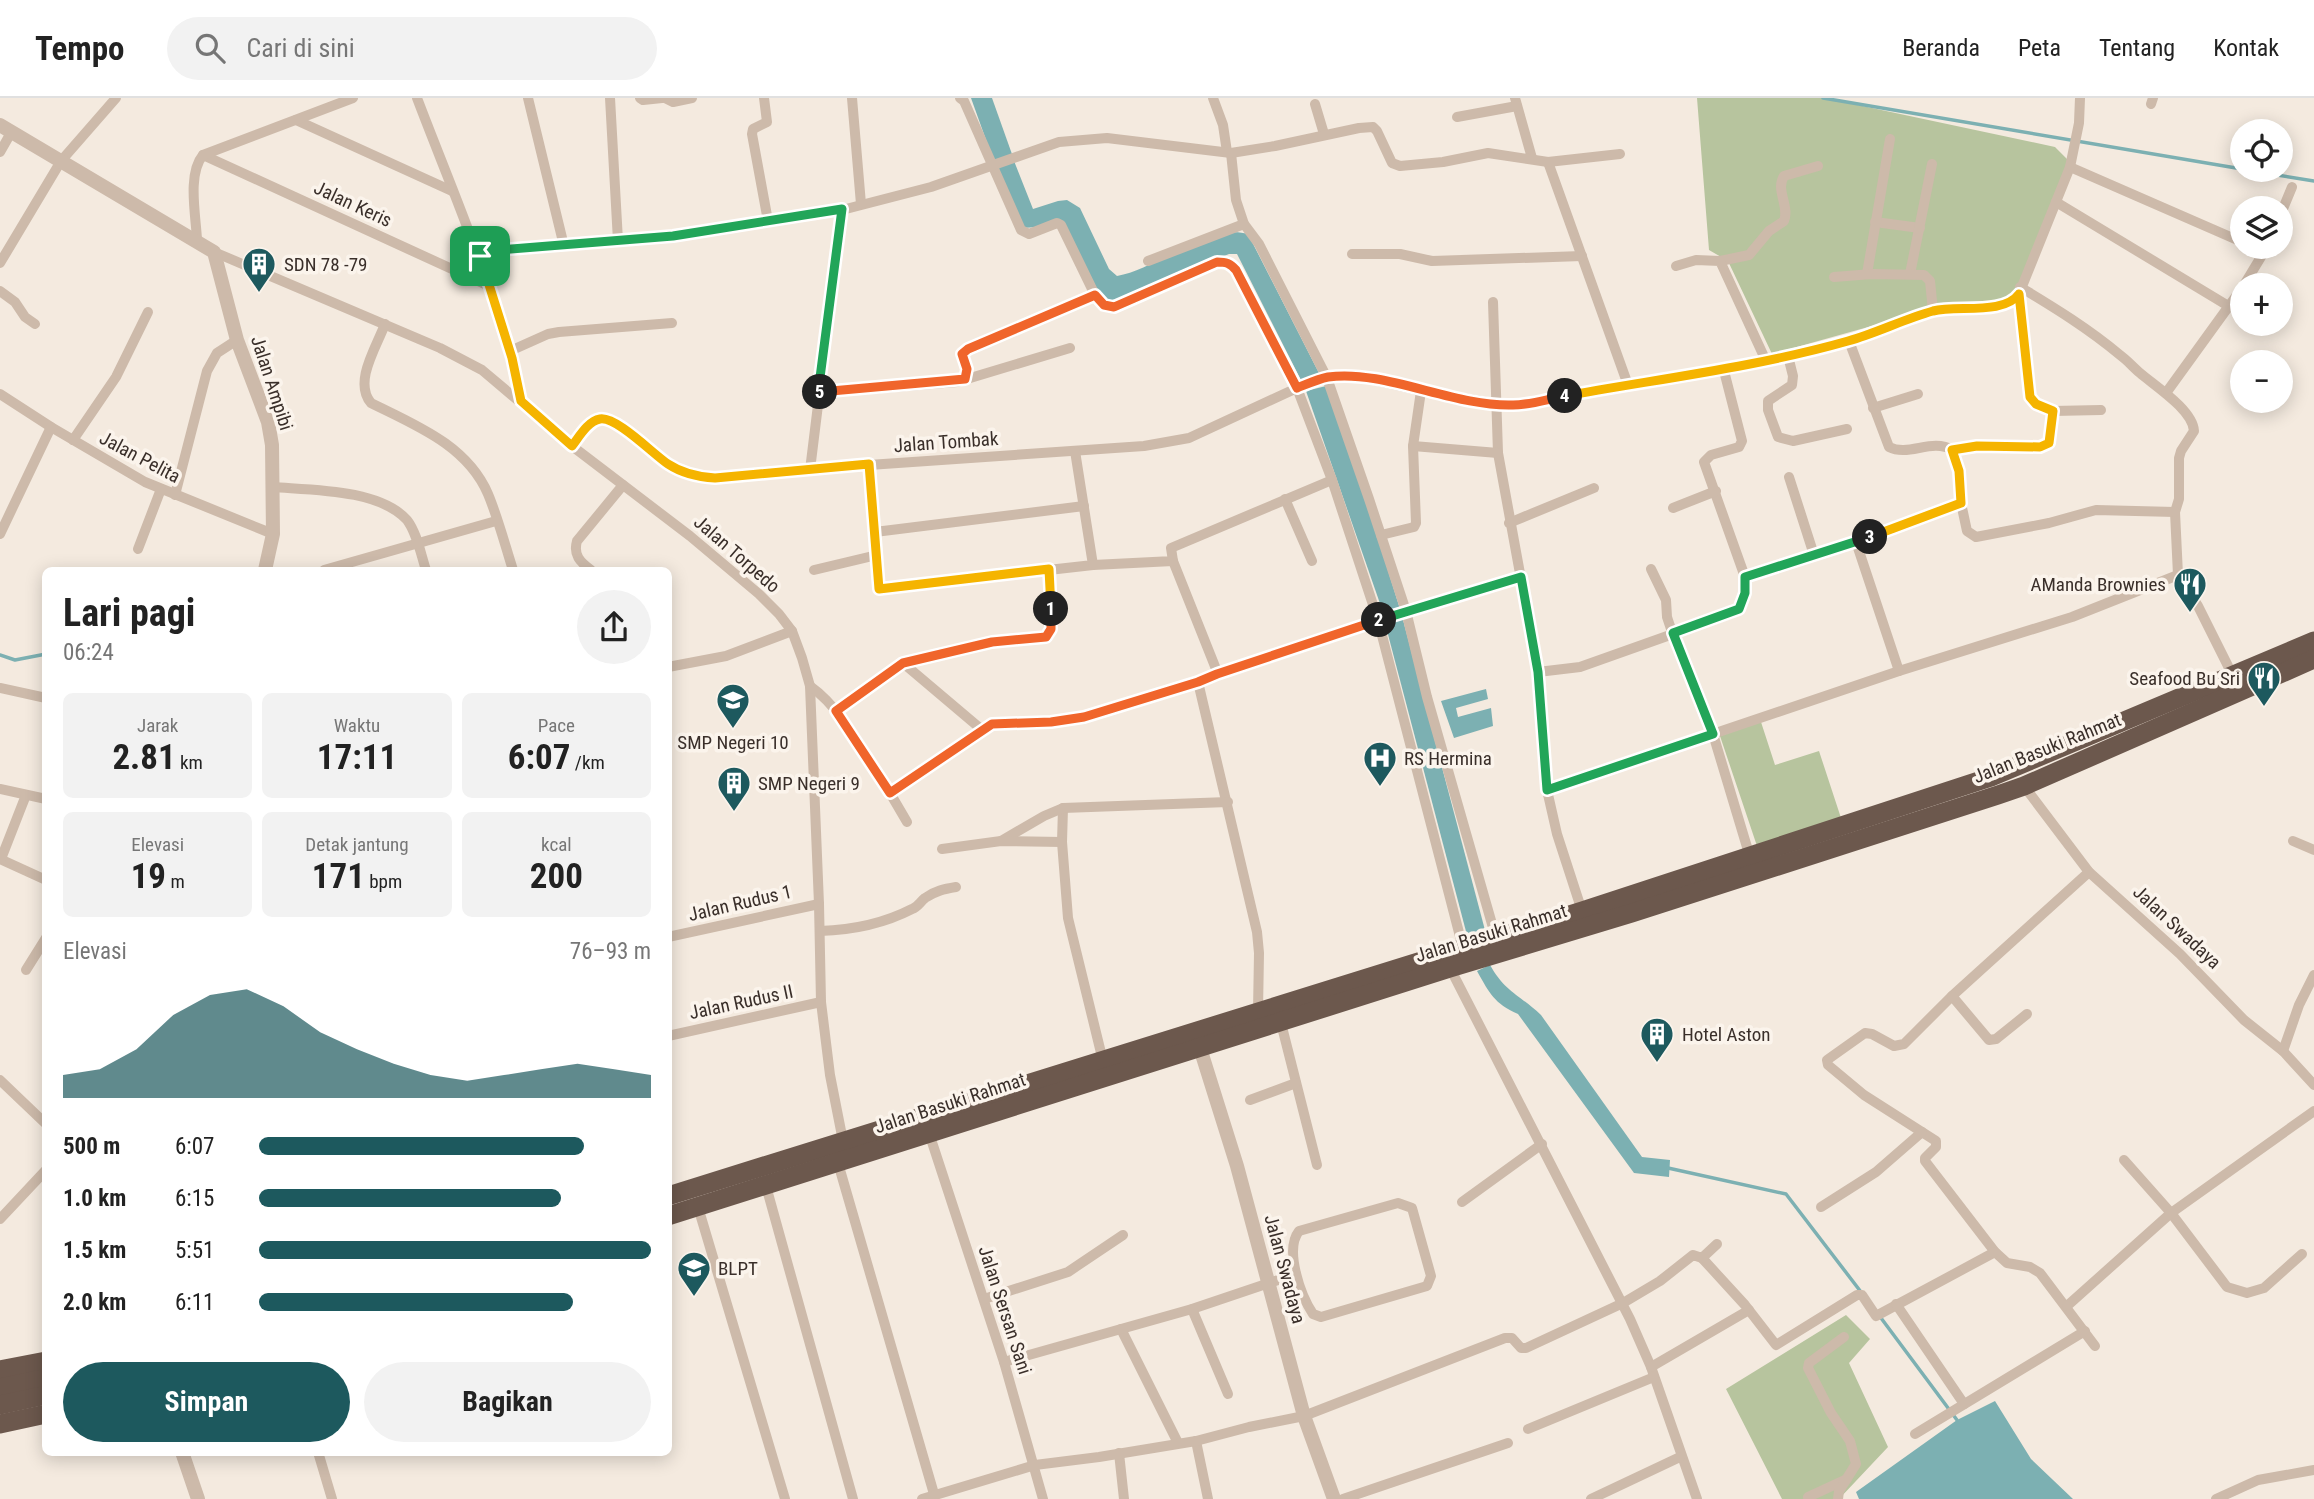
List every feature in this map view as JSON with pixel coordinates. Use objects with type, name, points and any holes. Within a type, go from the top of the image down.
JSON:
[{"type":"highway","name":"Jalan Basuki Rahmat","points":[[672,1215],[1281,1023],[1582,911],[1991,777],[2314,641]]},
{"type":"highway","name":"Jalan Basuki Rahmat","points":[[1494,944],[1632,913],[2024,786],[2314,659]]},
{"type":"highway","name":"Jalan Basuki Rahmat","points":[[672,1195],[1258,1011],[1462,957]]},
{"type":"highway","points":[[0,1370],[42,1362]]},
{"type":"highway","points":[[0,1388],[42,1379]]},
{"type":"highway","points":[[0,1405],[42,1396]]},
{"type":"highway","points":[[0,1424],[42,1415]]},
{"type":"street","points":[[0,263],[61,161],[116,98]]},
{"type":"street","points":[[197,240],[194,180],[197,162],[203,155],[353,98]]},
{"type":"street","points":[[417,98],[480,256],[510,351],[521,401]]},
{"type":"street","points":[[528,98],[564,246]]},
{"type":"street","points":[[610,98],[618,241]]},
{"type":"street","points":[[640,98],[664,98],[673,102],[692,98]]},
{"type":"street","points":[[764,98],[767,122],[753,130],[752,134],[768,221]]},
{"type":"street","points":[[852,98],[862,204]]},
{"type":"street","points":[[960,98],[964,101],[1023,232],[1029,234],[1057,223],[1061,225],[1095,295],[1104,305],[1114,307],[1217,262],[1227,263],[1236,270],[1299,387],[1380,620],[1462,957],[1542,1144],[1578,1222],[1623,1303],[1653,1372],[1697,1499]]},
{"type":"street","points":[[1213,98],[1223,125],[1236,200],[1244,224],[1259,244],[1324,378],[1381,535],[1494,944]]},
{"type":"street","points":[[1324,378],[1365,378],[1420,391],[1496,404],[1519,405],[1766,361],[1849,341],[1933,311],[2004,305],[2015,300],[2020,291],[2070,167],[2077,134],[2080,98]]},
{"type":"street","points":[[1457,117],[1516,102],[1532,158]]},
{"type":"street","points":[[1315,104],[1324,134]]},
{"type":"street","points":[[296,120],[452,191]]},
{"type":"street","points":[[480,256],[498,250],[673,236],[842,209],[931,187],[1059,142],[1107,138],[1229,153],[1373,127],[1389,160],[1395,165],[1443,162],[1488,153],[1548,162],[1620,155]]},
{"type":"street","points":[[0,152],[6,128],[214,252]]},
{"type":"street","points":[[1867,274],[1890,139]]},
{"type":"street","name":"Jalan Keris","points":[[203,155],[489,286]]},
{"type":"street","points":[[1548,162],[1628,385]]},
{"type":"street","points":[[1910,274],[1932,164]]},
{"type":"street","points":[[1676,266],[1696,260],[1720,261],[1749,255],[1769,231],[1784,221],[1786,213],[1780,185],[1784,176],[1818,166]]},
{"type":"street","points":[[2070,167],[2230,237]]},
{"type":"street","points":[[2288,196],[2292,187]]},
{"type":"street","points":[[2056,202],[2230,307],[2166,393]]},
{"type":"street","points":[[810,470],[842,209]]},
{"type":"street","points":[[1875,222],[1920,228]]},
{"type":"street","points":[[1148,261],[1244,224]]},
{"type":"street","name":"Jalan Torpedo","points":[[214,252],[386,324],[482,370],[572,446],[690,536],[760,594],[792,631],[810,686],[821,1002],[830,1075],[843,1141]]},
{"type":"street","name":"Jalan Ampibi","points":[[214,252],[237,340],[268,422],[272,445],[273,534],[266,567]]},
{"type":"street","points":[[1352,254],[1410,255],[1432,261],[1582,256]]},
{"type":"street","points":[[1720,261],[1766,361]]},
{"type":"street","points":[[1834,277],[1910,274],[1928,278],[1933,311]]},
{"type":"street","points":[[0,291],[15,302],[25,317],[35,324]]},
{"type":"street","points":[[2020,291],[2098,338],[2166,393],[2191,420],[2194,427],[2179,458],[2179,499],[2175,512],[2178,575],[2198,606],[2233,676]]},
{"type":"street","points":[[2020,291],[2030,397],[2036,404],[2053,411],[2101,410]]},
{"type":"street","points":[[965,379],[967,369],[962,352],[1095,295]]},
{"type":"street","points":[[1493,302],[1497,453],[1538,672],[1547,790],[1557,834],[1582,911]]},
{"type":"street","points":[[73,440],[116,377],[148,312]]},
{"type":"street","points":[[510,351],[548,334],[559,332],[672,323]]},
{"type":"street","points":[[386,324],[365,374],[363,388],[368,398],[427,431],[471,466],[481,482],[512,567]]},
{"type":"street","points":[[175,495],[207,371],[217,353],[237,340]]},
{"type":"street","points":[[1849,341],[1889,447],[1896,450],[1937,445],[1952,450],[1977,446],[2045,446],[2051,437],[2053,411]]},
{"type":"street","points":[[818,393],[965,379],[1070,348]]},
{"type":"street","points":[[1788,355],[1792,384],[1768,401],[1771,420],[1778,437],[1793,441],[1847,429]]},
{"type":"street","points":[[1538,672],[1580,667],[1739,609],[1745,593],[1745,577],[1705,466],[1706,458],[1739,447],[1742,441],[1723,367]]},
{"type":"street","name":"Jalan Tombak","points":[[572,446],[593,421],[607,419],[668,464],[690,475],[715,478],[869,464],[1144,446],[1189,438],[1324,378]]},
{"type":"street","points":[[1381,535],[1414,527],[1416,523],[1413,446],[1420,391]]},
{"type":"street","name":"Jalan Pelita","points":[[0,394],[112,464],[175,495],[273,534]]},
{"type":"street","points":[[1873,408],[1918,394]]},
{"type":"street","points":[[0,534],[51,427]]},
{"type":"street","points":[[1413,446],[1497,453]]},
{"type":"street","points":[[1952,450],[1959,471],[1961,503],[1967,531],[1976,537],[2049,523],[2096,510],[2175,512]]},
{"type":"street","points":[[1075,451],[1093,565]]},
{"type":"street","points":[[869,464],[879,589],[1049,569],[1173,561]]},
{"type":"street","points":[[1789,477],[1814,555]]},
{"type":"street","points":[[1217,674],[1173,561],[1171,548],[1332,480]]},
{"type":"street","points":[[588,567],[575,552],[577,541],[623,485]]},
{"type":"street","points":[[273,487],[346,494],[383,505],[406,520],[425,567]]},
{"type":"street","points":[[1509,523],[1594,488]]},
{"type":"street","points":[[138,549],[162,489]]},
{"type":"street","points":[[1673,508],[1716,491]]},
{"type":"street","points":[[1285,499],[1312,561]]},
{"type":"street","points":[[1745,577],[1856,542],[1961,503]]},
{"type":"street","points":[[875,531],[1084,506]]},
{"type":"street","points":[[335,567],[496,521]]},
{"type":"street","points":[[1856,542],[1899,671]]},
{"type":"street","points":[[814,570],[877,555]]},
{"type":"street","points":[[836,711],[903,663],[992,642],[1043,638],[1049,635],[1049,569]]},
{"type":"street","points":[[1651,569],[1666,600],[1667,617],[1713,734],[1750,856]]},
{"type":"street","points":[[1547,790],[1899,671],[2072,617],[2178,575]]},
{"type":"street","points":[[890,793],[981,729],[1002,722],[1051,722],[1084,717],[1198,682],[1404,611],[1521,577]]},
{"type":"street","points":[[672,664],[726,656],[792,631]]},
{"type":"street","points":[[903,663],[981,729]]},
{"type":"street","points":[[1198,682],[1228,802],[1258,941],[1258,1011]]},
{"type":"street","points":[[810,686],[836,711],[907,822]]},
{"type":"street","points":[[0,701],[2,688],[42,697]]},
{"type":"street","name":"Jalan Swadaya","points":[[2024,786],[2089,872],[2180,954],[2244,1020],[2283,1051],[2314,1085]]},
{"type":"street","points":[[0,789],[42,798]]},
{"type":"street","points":[[26,795],[0,859],[42,878]]},
{"type":"street","points":[[1001,841],[1063,808],[1228,802]]},
{"type":"street","points":[[1063,808],[1062,842],[1068,919],[1103,1061]]},
{"type":"street","points":[[942,849],[1001,841],[1062,842]]},
{"type":"street","points":[[2293,841],[2314,850]]},
{"type":"street","points":[[2089,872],[1901,1046],[1894,1046],[1865,1033],[1827,1060],[1828,1065],[1864,1095],[1937,1143],[1925,1161],[1995,1252],[2007,1264],[2036,1269],[2067,1306],[2095,1346]]},
{"type":"street","points":[[820,931],[850,930],[884,921],[915,908],[938,890],[956,887]]},
{"type":"street","name":"Jalan Rudus 1","points":[[672,936],[819,904]]},
{"type":"street","points":[[26,970],[42,944]]},
{"type":"street","points":[[2283,1051],[2299,1005],[2314,975]]},
{"type":"street","points":[[1952,996],[1989,1040],[1996,1039],[2027,1014]]},
{"type":"street","name":"Jalan Rudus II","points":[[672,1035],[821,1002]]},
{"type":"street","points":[[1281,1023],[1317,1165]]},
{"type":"street","name":"Jalan Swadaya","points":[[1200,1048],[1237,1166],[1304,1416],[1334,1499]]},
{"type":"street","points":[[0,1080],[42,1120]]},
{"type":"street","points":[[1250,1100],[1296,1083]]},
{"type":"street","points":[[2067,1306],[2171,1213],[2314,1111]]},
{"type":"street","points":[[1821,1207],[1877,1172],[1922,1132]]},
{"type":"street","name":"Jalan Sersan Sani","points":[[929,1133],[1004,1362],[1043,1499]]},
{"type":"street","points":[[1462,1202],[1542,1144]]},
{"type":"street","points":[[2124,1160],[2171,1213],[2227,1287],[2247,1293],[2264,1288],[2302,1254]]},
{"type":"street","points":[[838,1163],[934,1494]]},
{"type":"street","points":[[0,1219],[42,1174]]},
{"type":"street","points":[[765,1186],[853,1499]]},
{"type":"street","points":[[1403,1203],[1412,1208],[1431,1280],[1427,1286],[1321,1317],[1310,1310],[1296,1274],[1292,1247],[1299,1231],[1403,1203]]},
{"type":"street","points":[[698,1208],[785,1499]]},
{"type":"street","points":[[984,1300],[1068,1272],[1123,1235]]},
{"type":"street","points":[[1702,1258],[1717,1244]]},
{"type":"street","points":[[922,1499],[1035,1465],[1196,1441],[1304,1416],[1504,1338],[1512,1338],[1521,1348],[1526,1348],[1623,1303],[1660,1281],[1693,1255],[1702,1258],[1749,1310],[1776,1345],[1859,1294],[1877,1315],[1995,1252]]},
{"type":"street","points":[[1004,1362],[1192,1309],[1296,1274]]},
{"type":"street","points":[[1895,1304],[1962,1406]]},
{"type":"street","points":[[1192,1309],[1228,1394]]},
{"type":"street","points":[[1528,1429],[1653,1372],[1749,1310]]},
{"type":"street","points":[[1121,1329],[1178,1443]]},
{"type":"street","points":[[1915,1434],[2085,1331]]},
{"type":"street","points":[[1838,1499],[1856,1464],[1850,1441],[1831,1413],[1808,1363],[1844,1337]]},
{"type":"street","points":[[1196,1441],[1208,1499]]},
{"type":"street","points":[[1343,1499],[1508,1443]]},
{"type":"street","points":[[1119,1454],[1124,1499]]},
{"type":"street","points":[[183,1456],[198,1499]]},
{"type":"street","points":[[319,1456],[332,1499]]},
{"type":"street","points":[[1591,1499],[1681,1457]]},
{"type":"street","points":[[2216,1499],[2231,1496],[2258,1480],[2314,1470]]},
{"type":"street","points":[[1808,1497],[1847,1479]]},
{"type":"green space","points":[[1697,98],[1825,98],[2055,147],[2070,162],[2011,302],[1936,308],[1772,354],[1728,261],[1709,250]]},
{"type":"green space","points":[[1761,722],[1775,765],[1819,751],[1841,818],[1757,846],[1720,736]]},
{"type":"green space","points":[[1846,1315],[1870,1339],[1849,1363],[1888,1447],[1839,1499],[1782,1499],[1726,1389]]},
{"type":"water","points":[[971,98],[992,98],[1013,157],[995,165]]},
{"type":"water","points":[[1014,161],[1033,209],[1067,200],[1080,208],[1109,269],[1117,276],[1133,272],[1216,235],[1232,232],[1248,234],[1321,377],[1302,382],[1237,254],[1229,254],[1114,301],[1106,301],[1101,297],[1065,225],[1023,228],[996,168]]},
{"type":"water","points":[[1326,386],[1400,609],[1384,615],[1306,391]]},
{"type":"water","points":[[1402,616],[1486,934],[1468,939],[1385,623]]},
{"type":"water","points":[[1486,689],[1488,699],[1456,708],[1458,717],[1491,708],[1493,726],[1454,738],[1441,701]]},
{"type":"water","points":[[1490,965],[1507,987],[1541,1015],[1642,1157],[1670,1160],[1669,1177],[1634,1173],[1518,1014],[1503,1006],[1489,992],[1477,971]]},
{"type":"water","points":[[1995,1401],[2031,1459],[2073,1499],[1859,1499],[1856,1492],[1957,1420]]},
{"type":"waterway","points":[[1823,98],[2230,167]]},
{"type":"waterway","points":[[2293,178],[2314,181]]},
{"type":"waterway","points":[[0,655],[15,660],[42,655]]},
{"type":"waterway","points":[[1668,1168],[1786,1194],[1861,1292]]},
{"type":"waterway","points":[[1881,1318],[1957,1420]]},
{"type":"place","name":"SDN 78 -79","points":[[259,294]]},
{"type":"place","name":"AManda Brownies","points":[[2190,614]]},
{"type":"place","name":"Seafood Bu Sri","points":[[2264,708]]},
{"type":"place","name":"SMP Negeri 10","points":[[733,730]]},
{"type":"place","name":"RS Hermina","points":[[1380,788]]},
{"type":"place","name":"SMP Negeri 9","points":[[734,813]]},
{"type":"place","name":"Hotel Aston","points":[[1657,1064]]},
{"type":"place","name":"BLPT","points":[[694,1298]]},
{"type":"route","points":[[842,209],[818,393],[957,382],[965,379],[967,369],[962,352],[1095,295],[1107,307],[1114,307],[1217,262],[1232,265],[1236,270],[1297,388],[1327,377],[1365,378],[1387,381],[1420,391],[1512,405],[1766,361],[1849,341],[1933,311],[2004,305],[2015,300],[2019,294],[2030,397],[2036,404],[2050,408],[2054,415],[2051,437],[2045,446],[2000,445],[1952,450],[1962,486],[1961,503],[1856,542],[1745,577],[1745,593],[1739,609],[1673,633],[1713,734],[1547,790],[1538,672],[1521,577],[1406,611],[1198,682],[1084,717],[1051,722],[992,724],[890,793],[836,711],[903,663],[992,642],[1043,638],[1049,635],[1049,569],[879,589],[869,464],[701,477],[690,475],[668,464],[631,435],[601,418],[593,421],[572,446],[521,401],[512,358],[480,256],[498,250],[673,236],[842,209]]}]
